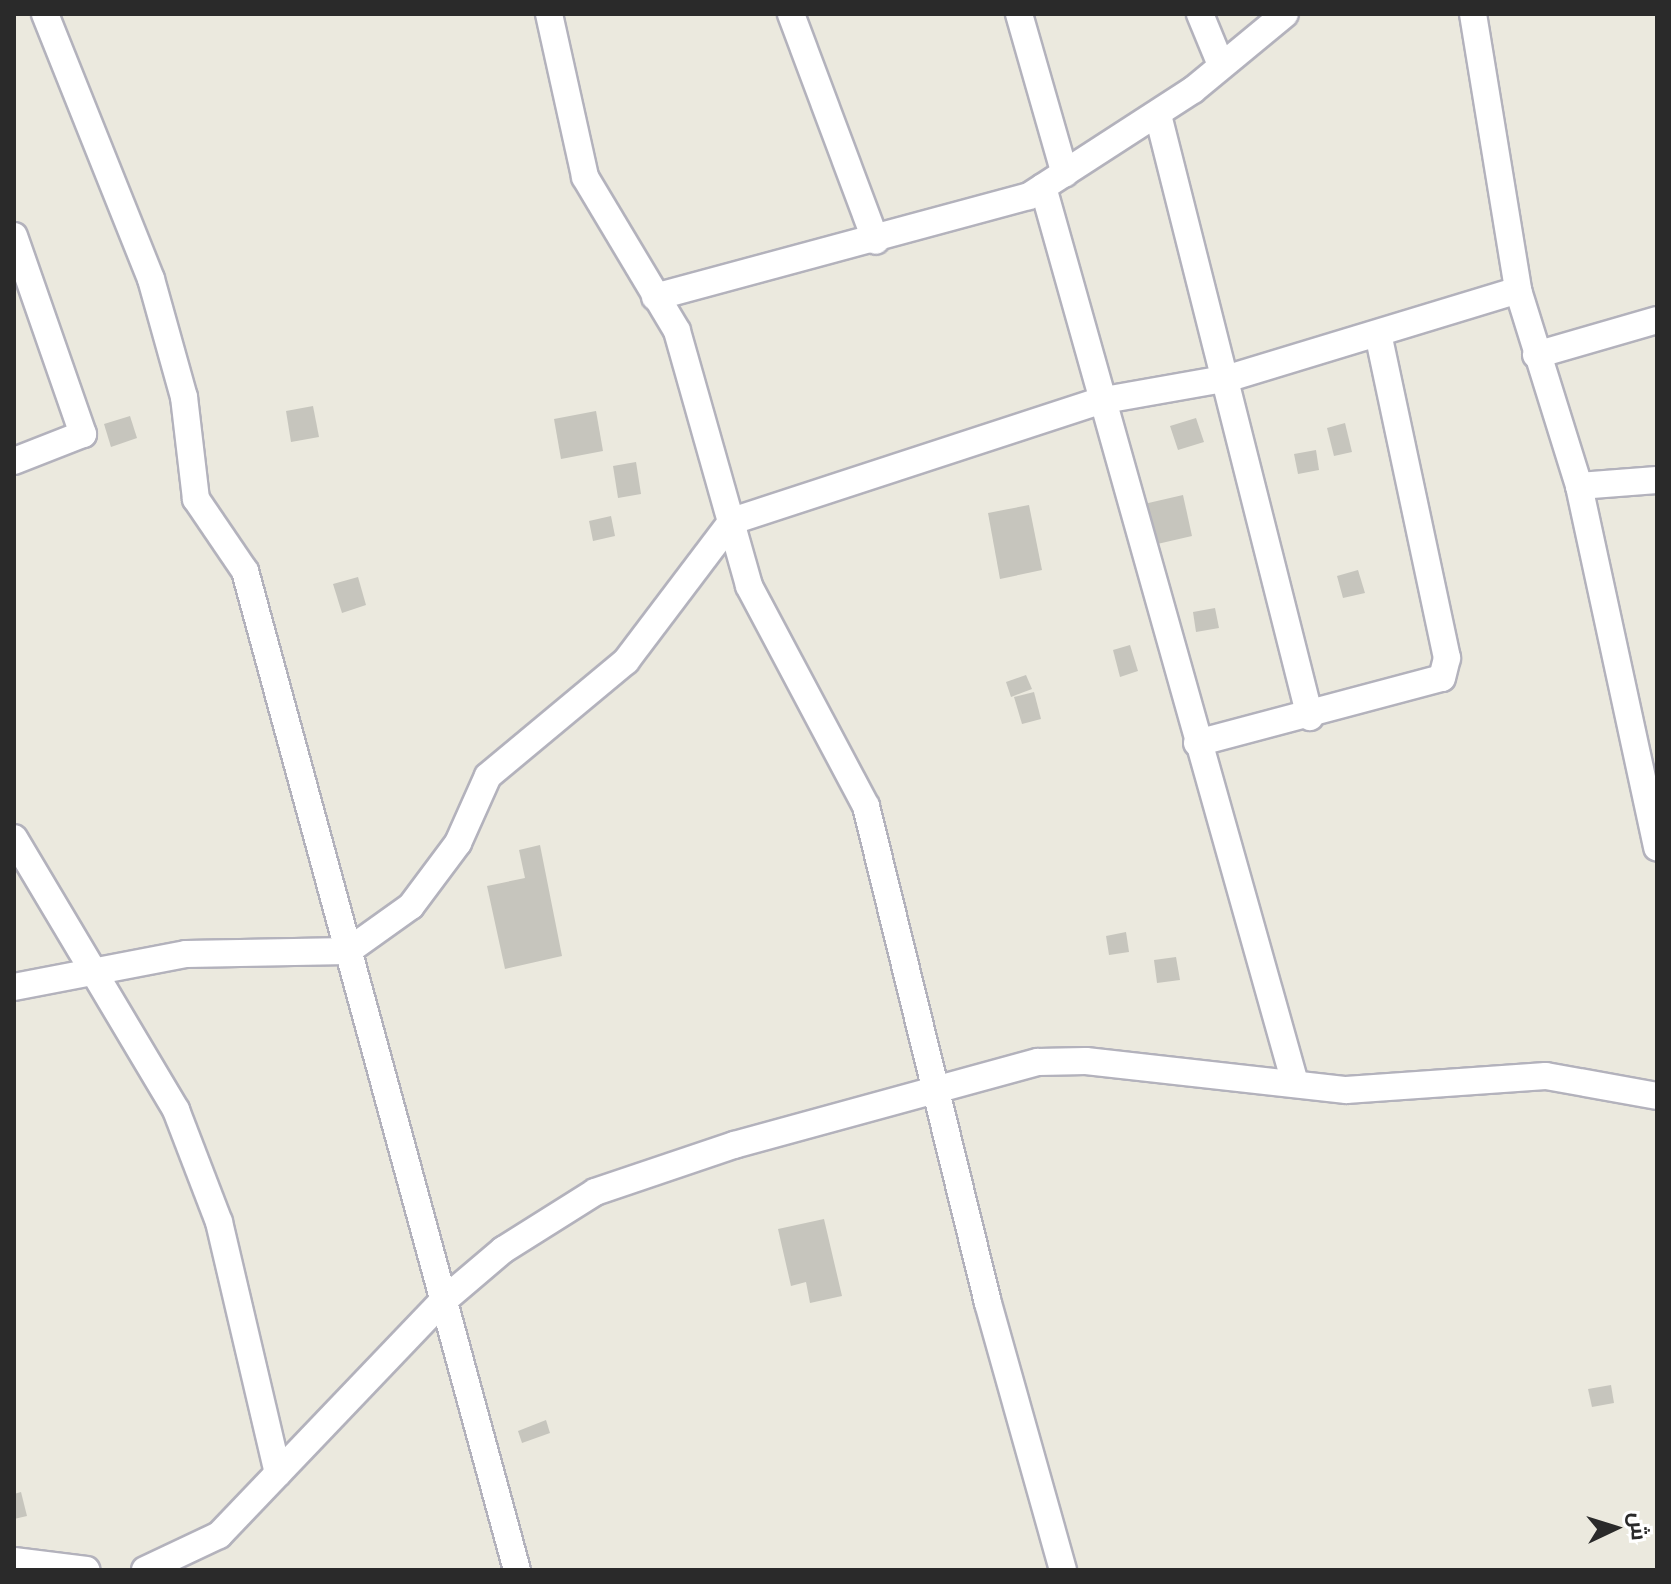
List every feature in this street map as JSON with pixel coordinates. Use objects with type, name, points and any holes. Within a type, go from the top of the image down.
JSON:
[{"type":"street","points":[[45,14],[151,279],[184,397],[196,499],[245,571],[517,1570]]},
{"type":"street","points":[[549,14],[585,177],[655,297],[689,363],[749,586],[866,806],[932,1085],[1063,1570]]},
{"type":"street","points":[[791,14],[876,241]]},
{"type":"street","points":[[1019,14],[1099,401],[1295,1083]]},
{"type":"street","points":[[1200,14],[1221,65]]},
{"type":"street","points":[[655,297],[876,241],[1054,181],[1158,115],[1285,14]]},
{"type":"street","points":[[1473,14],[1518,290],[1579,486],[1657,848]]},
{"type":"street","points":[[1158,115],[1229,378],[1310,717]]},
{"type":"street","points":[[14,236],[83,434],[14,461]]},
{"type":"street","points":[[14,987],[186,954],[348,951],[411,906],[458,843],[488,776],[626,661],[732,521],[1099,401],[1229,378],[1518,290]]},
{"type":"street","points":[[1536,355],[1657,320]]},
{"type":"street","points":[[1197,743],[1427,688],[1442,678],[1447,658],[1378,334]]},
{"type":"street","points":[[1579,486],[1657,480]]},
{"type":"street","points":[[14,838],[90,973],[136,1033],[219,1222],[278,1473]]},
{"type":"street","points":[[145,1570],[219,1535],[443,1301],[503,1250],[595,1192],[932,1085],[1038,1062],[1086,1061],[1346,1090],[1546,1076],[1657,1096]]},
{"type":"street","points":[[14,1561],[86,1570]]},
{"type":"building","points":[[313,406],[319,437],[291,442],[286,411]]},
{"type":"building","points":[[596,411],[603,451],[561,459],[554,419]]},
{"type":"building","points":[[130,416],[137,438],[111,447],[104,424]]},
{"type":"building","points":[[1196,418],[1204,442],[1178,450],[1170,426]]},
{"type":"building","points":[[1345,423],[1352,452],[1334,456],[1327,428]]},
{"type":"building","points":[[1316,450],[1319,470],[1298,474],[1294,454]]},
{"type":"building","points":[[636,462],[641,494],[618,498],[613,466]]},
{"type":"building","points":[[1183,495],[1192,536],[1153,545],[1144,504]]},
{"type":"building","points":[[1029,505],[1042,570],[1000,579],[988,513]]},
{"type":"building","points":[[611,516],[615,536],[593,541],[589,521]]},
{"type":"building","points":[[1358,570],[1365,593],[1343,598],[1337,576]]},
{"type":"building","points":[[358,577],[366,605],[342,613],[333,584]]},
{"type":"building","points":[[1215,608],[1219,628],[1196,632],[1193,612]]},
{"type":"building","points":[[1130,645],[1138,671],[1120,677],[1113,650]]},
{"type":"building","points":[[1026,675],[1032,689],[1011,697],[1006,682]]},
{"type":"building","points":[[1034,692],[1041,719],[1022,724],[1014,697]]},
{"type":"building","points":[[540,845],[562,956],[505,969],[487,886],[525,878],[519,850]]},
{"type":"building","points":[[1126,932],[1129,952],[1109,955],[1106,936]]},
{"type":"building","points":[[1176,957],[1180,980],[1157,983],[1154,960]]},
{"type":"building","points":[[824,1219],[842,1296],[810,1303],[806,1282],[791,1286],[778,1229]]},
{"type":"building","points":[[1611,1385],[1614,1403],[1592,1407],[1588,1389]]},
{"type":"building","points":[[546,1420],[550,1433],[522,1443],[518,1431]]},
{"type":"building","points":[[21,1492],[27,1516],[14,1519],[14,1494]]}]
